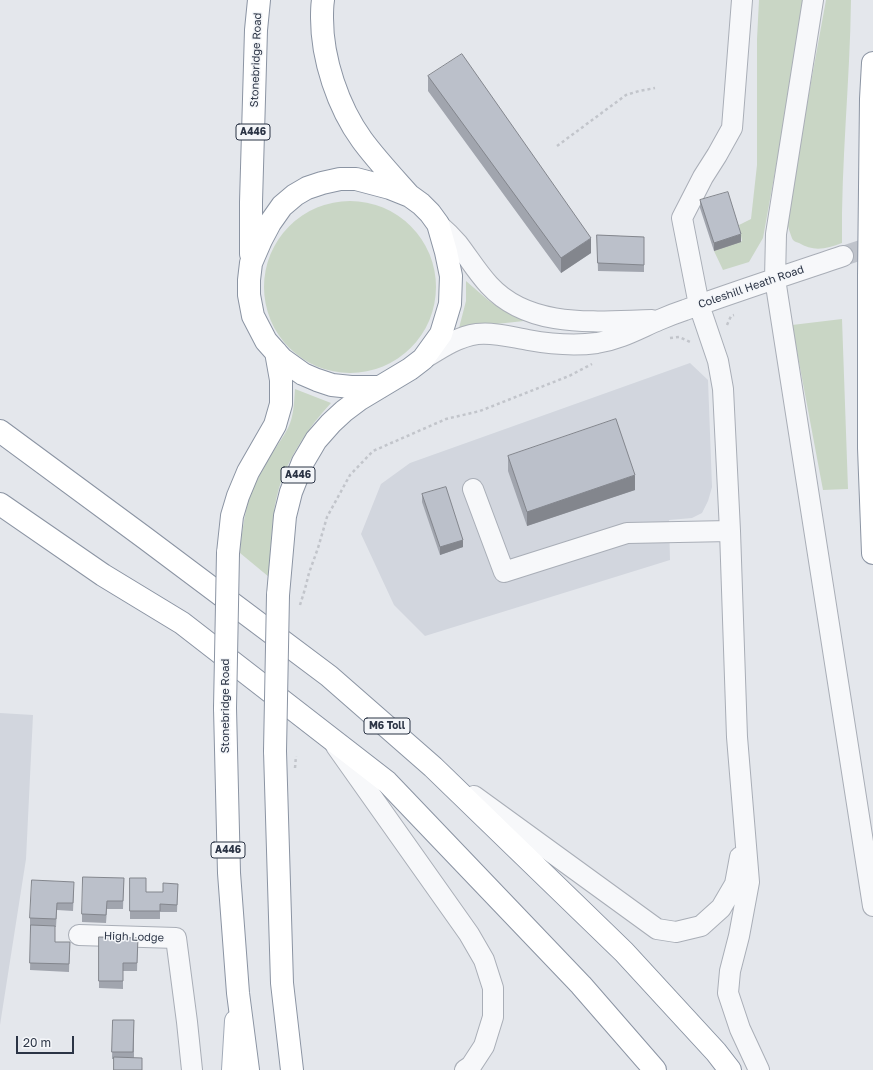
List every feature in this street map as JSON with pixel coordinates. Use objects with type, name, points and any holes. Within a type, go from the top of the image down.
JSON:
[{"type":"main road","name":"Stonebridge Road","points":[[252,263],[253,155],[258,0]]},
{"type":"main road","name":"A446","points":[[289,1070],[282,982],[275,751],[288,597],[285,516],[291,492],[303,462],[316,440],[331,423],[360,399],[410,369],[423,359],[441,334],[450,304],[451,276],[438,224],[430,213],[410,196],[391,176],[361,139],[338,97],[332,78],[323,37],[323,0]]},
{"type":"main road","points":[[873,64],[871,99],[869,448],[873,553]]},
{"type":"main road","name":"A446","points":[[380,387],[351,387],[332,385],[304,374],[282,359],[266,341],[253,316],[248,295],[252,263],[261,240],[270,223],[282,206],[295,195],[307,188],[340,179],[356,179],[384,186],[410,196]]},
{"type":"main road","name":"Stonebridge Road","points":[[248,1070],[238,993],[229,873],[225,708],[228,553],[232,516],[238,496],[248,472],[275,424],[281,404],[281,380],[276,352]]},
{"type":"main road","name":"M6 Toll","points":[[0,431],[329,676],[433,767],[624,952],[716,1052],[730,1070]]},
{"type":"main road","points":[[0,504],[103,575],[182,623],[387,782],[581,985],[655,1070]]},
{"type":"main road","points":[[233,1070],[238,993]]},
{"type":"street","points":[[742,0],[732,128],[703,177],[682,218],[699,305],[718,361],[723,388],[730,531],[737,738],[749,882],[739,936],[730,971],[728,993],[740,1028],[759,1070]]},
{"type":"street","points":[[813,0],[776,234],[775,279],[873,906]]},
{"type":"street","name":"Coleshill Heath Road","points":[[438,224],[457,242],[489,285],[503,298],[518,306],[548,317],[584,322],[660,320]]},
{"type":"street","name":"Coleshill Heath Road","points":[[423,359],[454,340],[476,334],[503,335],[560,344],[596,343],[611,340],[630,334],[660,320],[699,305],[843,256]]},
{"type":"street","points":[[473,489],[504,572],[627,533],[730,531]]},
{"type":"street","points":[[329,737],[469,934],[484,960],[493,988],[493,1017],[484,1046],[471,1066],[465,1070]]},
{"type":"street","points":[[433,767],[657,930],[676,932],[702,926],[721,908],[735,884],[744,833]]},
{"type":"street","name":"High Lodge","points":[[79,935],[176,938],[192,1070]]},
{"type":"path","points":[[557,146],[626,95],[655,88]]},
{"type":"path","points":[[726,329],[731,316],[738,314]]},
{"type":"path","points":[[667,338],[678,337],[691,342]]},
{"type":"path","points":[[288,597],[300,605],[327,517],[350,475],[373,451],[446,419],[480,411],[569,376],[595,363]]},
{"type":"shaded area","points":[[690,363],[708,380],[712,487],[708,501],[702,513],[692,518],[669,520],[670,560],[425,636],[394,605],[361,534],[381,484],[410,463]]},
{"type":"shaded area","points":[[0,713],[33,715],[26,859],[0,1025]]},
{"type":"green space","points":[[759,0],[805,0],[763,238],[749,262],[723,270],[714,251],[742,241],[739,225],[751,219],[757,165],[757,39]]},
{"type":"green space","points":[[826,0],[851,0],[843,182],[842,243],[831,247],[815,249],[804,246],[793,240],[786,219]]},
{"type":"green space","points":[[350,201],[367,203],[383,208],[398,216],[411,226],[421,239],[429,254],[434,270],[436,287],[434,304],[429,320],[421,335],[411,348],[398,358],[383,366],[367,371],[350,373],[333,371],[317,366],[302,358],[289,348],[279,335],[271,320],[266,304],[264,287],[266,270],[271,254],[279,239],[289,226],[302,216],[317,208],[333,203]]},
{"type":"green space","points":[[466,281],[488,300],[524,321],[459,328],[466,301]]},
{"type":"green space","points":[[842,319],[848,489],[823,490],[792,325]]},
{"type":"green space","points":[[295,389],[331,403],[307,432],[283,476],[274,509],[269,577],[240,553],[243,527],[246,509],[255,484],[290,423]]},
{"type":"building","points":[[462,54],[591,238],[561,258],[428,76]]},
{"type":"building","points":[[728,192],[741,234],[714,243],[700,200]]},
{"type":"building","points":[[597,235],[644,237],[644,265],[598,263]]},
{"type":"building","points":[[616,419],[635,475],[527,512],[508,456]]},
{"type":"building","points":[[446,487],[463,540],[440,547],[422,494]]},
{"type":"building","points":[[83,877],[124,878],[123,901],[107,901],[106,915],[82,914]]},
{"type":"building","points":[[130,878],[146,878],[146,892],[163,892],[163,883],[178,884],[177,905],[160,904],[160,911],[130,911]]},
{"type":"building","points":[[32,880],[74,882],[73,903],[57,903],[56,919],[30,918]]},
{"type":"building","points":[[31,925],[55,926],[55,942],[70,942],[69,964],[30,963]]},
{"type":"building","points":[[99,937],[138,938],[137,963],[123,963],[123,981],[99,981]]},
{"type":"building","points":[[113,1020],[134,1020],[133,1052],[112,1052]]},
{"type":"building","points":[[114,1057],[142,1058],[142,1070],[114,1070]]},
{"type":"tunnel","points":[[843,256],[873,246]]}]
